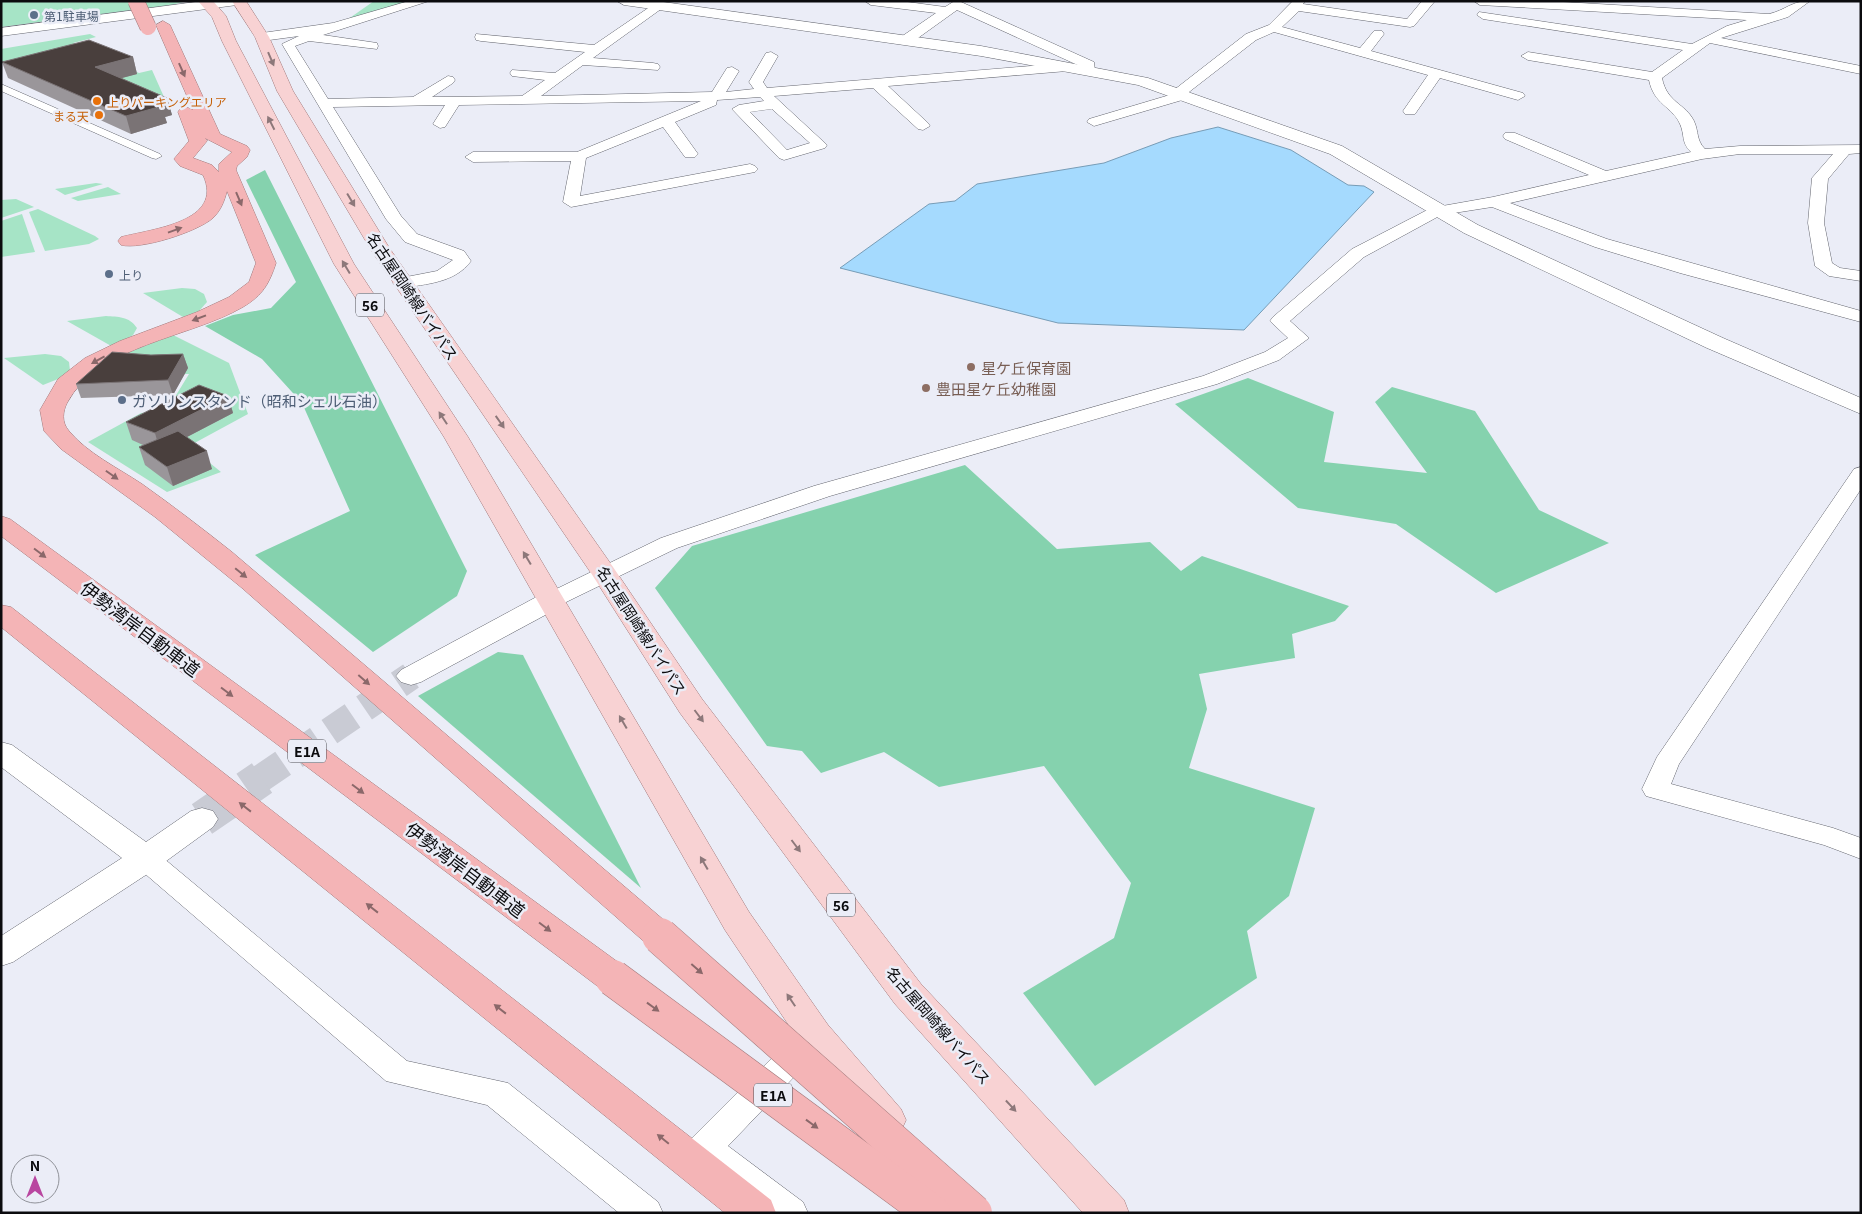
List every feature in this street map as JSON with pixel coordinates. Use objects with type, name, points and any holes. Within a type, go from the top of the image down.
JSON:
[{"type":"highway","points":[[136,1],[154,18],[213,136],[241,150],[238,157],[228,164],[227,170],[266,263],[267,271],[256,288],[233,304],[116,351],[83,369],[71,379],[52,410],[52,421],[57,432],[84,455],[179,522],[280,605],[362,679],[660,936],[974,1213]]},
{"type":"highway","points":[[128,241],[166,233],[194,222],[212,209],[218,196],[213,176],[208,170],[183,159],[195,146],[197,136],[154,18]]},
{"type":"highway","name":"伊勢湾岸自動車道","points":[[1,524],[932,1213]]},
{"type":"highway","points":[[1,613],[756,1213]]},
{"type":"highway","points":[[1,628],[108,699]]},
{"type":"main road","name":"名古屋岡崎線バイパス","points":[[238,1],[262,37],[285,91],[402,283],[604,573],[691,706],[908,994],[1109,1213]]},
{"type":"main road","name":"56","points":[[206,3],[218,16],[229,41],[344,264],[456,437],[737,921],[815,1035],[967,1213]]},
{"type":"street","points":[[1,32],[206,3],[238,1]]},
{"type":"street","points":[[402,283],[444,274],[457,268],[462,261],[458,255],[411,238],[394,219],[288,44],[334,27],[423,1]]},
{"type":"street","points":[[624,1],[982,51],[1142,81],[1182,94],[1336,150],[1364,165],[1437,212],[1544,264],[1861,407]]},
{"type":"street","points":[[871,1],[956,6],[1089,65],[1088,71]]},
{"type":"street","points":[[1094,122],[1182,94],[1251,37],[1273,28],[1298,4],[1410,23],[1429,1]]},
{"type":"street","points":[[1471,1],[1475,12],[1484,15],[1694,48]]},
{"type":"street","points":[[1480,1],[1768,18]]},
{"type":"street","points":[[1528,56],[1655,77],[1708,39],[1731,29],[1784,14],[1804,1]]},
{"type":"street","points":[[530,117],[532,99],[559,77],[657,6]]},
{"type":"street","points":[[906,40],[956,6]]},
{"type":"street","points":[[1285,17],[1327,26],[1312,40]]},
{"type":"street","points":[[262,37],[334,27]]},
{"type":"street","points":[[1273,28],[1417,70],[1518,96]]},
{"type":"street","points":[[1362,54],[1378,34]]},
{"type":"street","points":[[482,36],[598,49]]},
{"type":"street","points":[[305,37],[372,46]]},
{"type":"street","points":[[1708,39],[1861,70]]},
{"type":"street","points":[[771,56],[756,82],[763,93],[820,145],[784,155],[739,109],[775,104]]},
{"type":"street","points":[[1417,70],[1430,60]]},
{"type":"street","points":[[581,61],[654,67]]},
{"type":"street","points":[[322,103],[722,96],[1067,67]]},
{"type":"street","points":[[473,157],[579,156],[722,96],[732,71]]},
{"type":"street","points":[[517,73],[559,77]]},
{"type":"street","points":[[1410,111],[1436,74]]},
{"type":"street","points":[[1655,77],[1658,92],[1687,122],[1691,144],[1702,154]]},
{"type":"street","points":[[417,101],[448,80]]},
{"type":"street","points":[[878,84],[923,126]]},
{"type":"street","points":[[1,87],[156,156]]},
{"type":"street","points":[[440,124],[455,101]]},
{"type":"street","points":[[666,120],[690,154]]},
{"type":"street","points":[[1510,136],[1602,176]]},
{"type":"street","points":[[411,676],[604,573],[669,543],[822,492],[1201,383],[1272,356],[1300,338],[1279,321],[1358,253],[1437,212],[1493,202],[1628,169],[1702,154],[1740,150],[1861,149]]},
{"type":"street","points":[[1844,150],[1861,159]]},
{"type":"street","points":[[1844,150],[1820,178],[1816,222],[1824,266],[1835,272],[1861,276]]},
{"type":"street","points":[[579,156],[571,202],[750,169]]},
{"type":"street","points":[[1610,162],[1628,169]]},
{"type":"street","points":[[1493,202],[1601,243],[1686,269],[1861,317]]},
{"type":"street","points":[[1861,473],[1666,764],[1656,789],[1833,838],[1861,849]]},
{"type":"street","points":[[1,752],[146,859],[398,1072],[496,1094],[645,1213]]},
{"type":"street","points":[[1,953],[146,859],[202,819]]},
{"type":"street","points":[[790,1213],[704,1148],[815,1035]]},
{"type":"green space","name":"第1駐車場","points":[[1,1],[186,1],[172,5],[1,27]]},
{"type":"green space","points":[[374,1],[414,1],[344,22]]},
{"type":"green space","points":[[90,34],[96,37],[73,43],[139,73],[152,70],[172,115],[88,79],[17,59],[1,63],[1,49]]},
{"type":"green space","points":[[265,170],[467,571],[457,596],[373,652],[255,555],[350,511],[302,403],[262,359],[205,326],[233,315],[271,308],[296,282],[246,180]]},
{"type":"green space","points":[[96,183],[103,184],[65,195],[55,189]]},
{"type":"green space","points":[[108,187],[121,194],[78,201],[71,198]]},
{"type":"green space","points":[[16,199],[34,207],[1,218],[1,200]]},
{"type":"green space","points":[[38,209],[99,239],[89,244],[45,251],[29,212]]},
{"type":"green space","points":[[22,214],[35,252],[1,257],[1,221]]},
{"type":"green space","points":[[182,288],[195,289],[204,294],[207,302],[199,311],[183,317],[143,293]]},
{"type":"green space","points":[[106,316],[127,319],[137,328],[133,335],[113,347],[67,321]]},
{"type":"green space","points":[[173,335],[229,363],[248,414],[189,446],[221,472],[167,492],[88,442],[141,413],[167,410],[189,374],[172,374],[119,356]]},
{"type":"green space","points":[[45,354],[61,356],[69,362],[70,371],[63,377],[43,385],[4,358]]},
{"type":"green space","points":[[1248,378],[1334,412],[1324,462],[1427,473],[1375,402],[1392,387],[1475,411],[1539,510],[1609,543],[1496,593],[1396,524],[1298,508],[1175,404]]},
{"type":"green space","points":[[965,465],[1057,549],[1150,542],[1181,571],[1202,556],[1349,606],[1335,621],[1292,634],[1295,658],[1199,674],[1207,709],[1189,768],[1315,808],[1289,896],[1247,931],[1257,978],[1095,1086],[1023,993],[1114,938],[1131,883],[1044,766],[939,787],[884,752],[821,773],[802,751],[767,746],[655,588],[692,546]]},
{"type":"green space","points":[[498,652],[523,655],[641,888],[418,696]]},
{"type":"water","points":[[1218,127],[1291,150],[1348,185],[1364,186],[1374,192],[1244,330],[1058,323],[840,268],[929,204],[955,201],[977,184],[1104,163],[1171,138]]},
{"type":"building","points":[[89,40],[133,57],[95,67],[167,98],[153,102],[162,106],[126,116],[2,62]]},
{"type":"building","points":[[112,352],[151,355],[183,354],[168,380],[76,384]]},
{"type":"building","points":[[199,385],[228,396],[155,433],[126,422]]},
{"type":"building","points":[[178,431],[207,451],[167,467],[139,447]]},
{"type":"tunnel","points":[[260,779],[411,676]]},
{"type":"tunnel","points":[[202,819],[262,778]]},
{"type":"place","name":"第1駐車場","points":[[34,15]]},
{"type":"place","name":"上りパーキングエリア","points":[[97,101]]},
{"type":"place","name":"まる天","points":[[99,115]]},
{"type":"place","name":"上り","points":[[109,274]]},
{"type":"place","name":"星ケ丘保育園","points":[[971,367]]},
{"type":"place","name":"豊田星ケ丘幼稚園","points":[[926,388]]},
{"type":"place","name":"ガソリンスタンド（昭和シェル石油）","points":[[122,400]]}]
